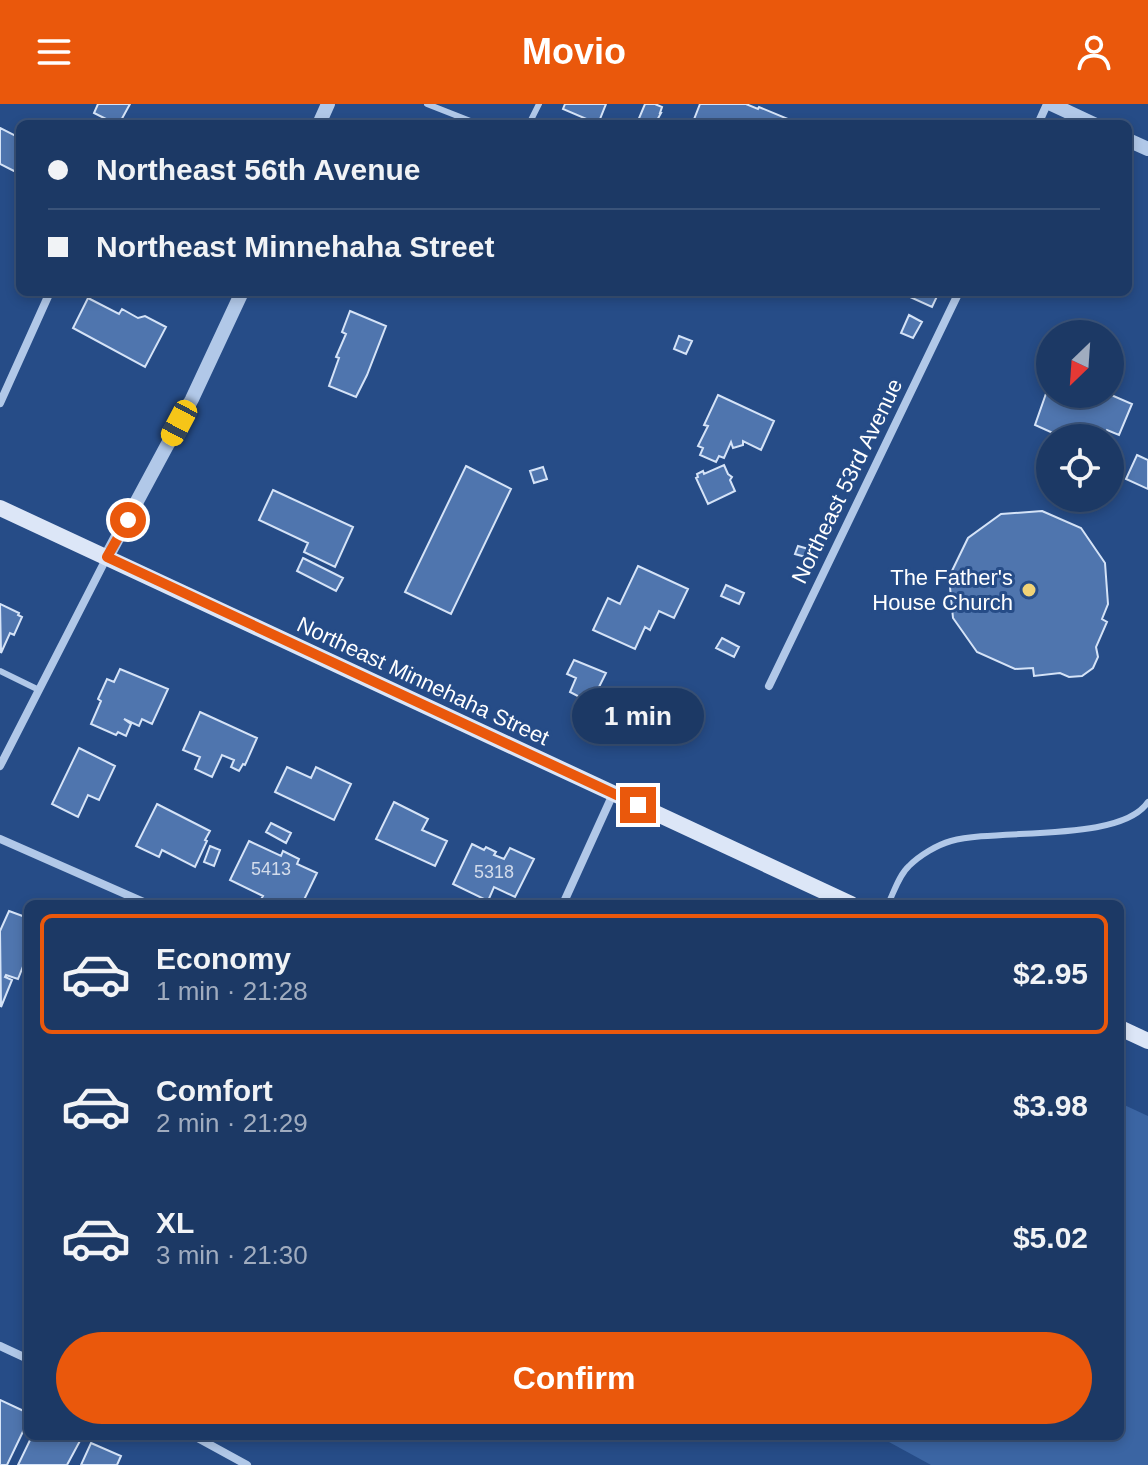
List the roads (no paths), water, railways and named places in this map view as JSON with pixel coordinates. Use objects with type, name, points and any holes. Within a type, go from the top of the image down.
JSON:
[{"type":"main road","name":"Northeast Minnehaha Street","points":[[0,508],[842,900]]},
{"type":"main road","points":[[1124,1030],[1148,1041]]},
{"type":"street","points":[[1049,104],[1085,120]]},
{"type":"street","points":[[0,403],[48,296]]},
{"type":"street","points":[[0,766],[192,399],[240,296]]},
{"type":"street","name":"Northeast 53rd Avenue","points":[[769,686],[957,296]]},
{"type":"street","points":[[565,900],[613,794]]},
{"type":"street","points":[[0,839],[139,900]]},
{"type":"street","points":[[0,1346],[24,1357]]},
{"type":"street","points":[[201,1440],[247,1465]]},
{"type":"lane","points":[[427,104],[468,120]]},
{"type":"lane","points":[[0,671],[39,690]]},
{"type":"lane","points":[[890,900],[907,867],[927,852],[950,841],[1121,823],[1143,809],[1148,802]]},
{"type":"place","name":"The Father's House Church","points":[[1029,590]]}]
